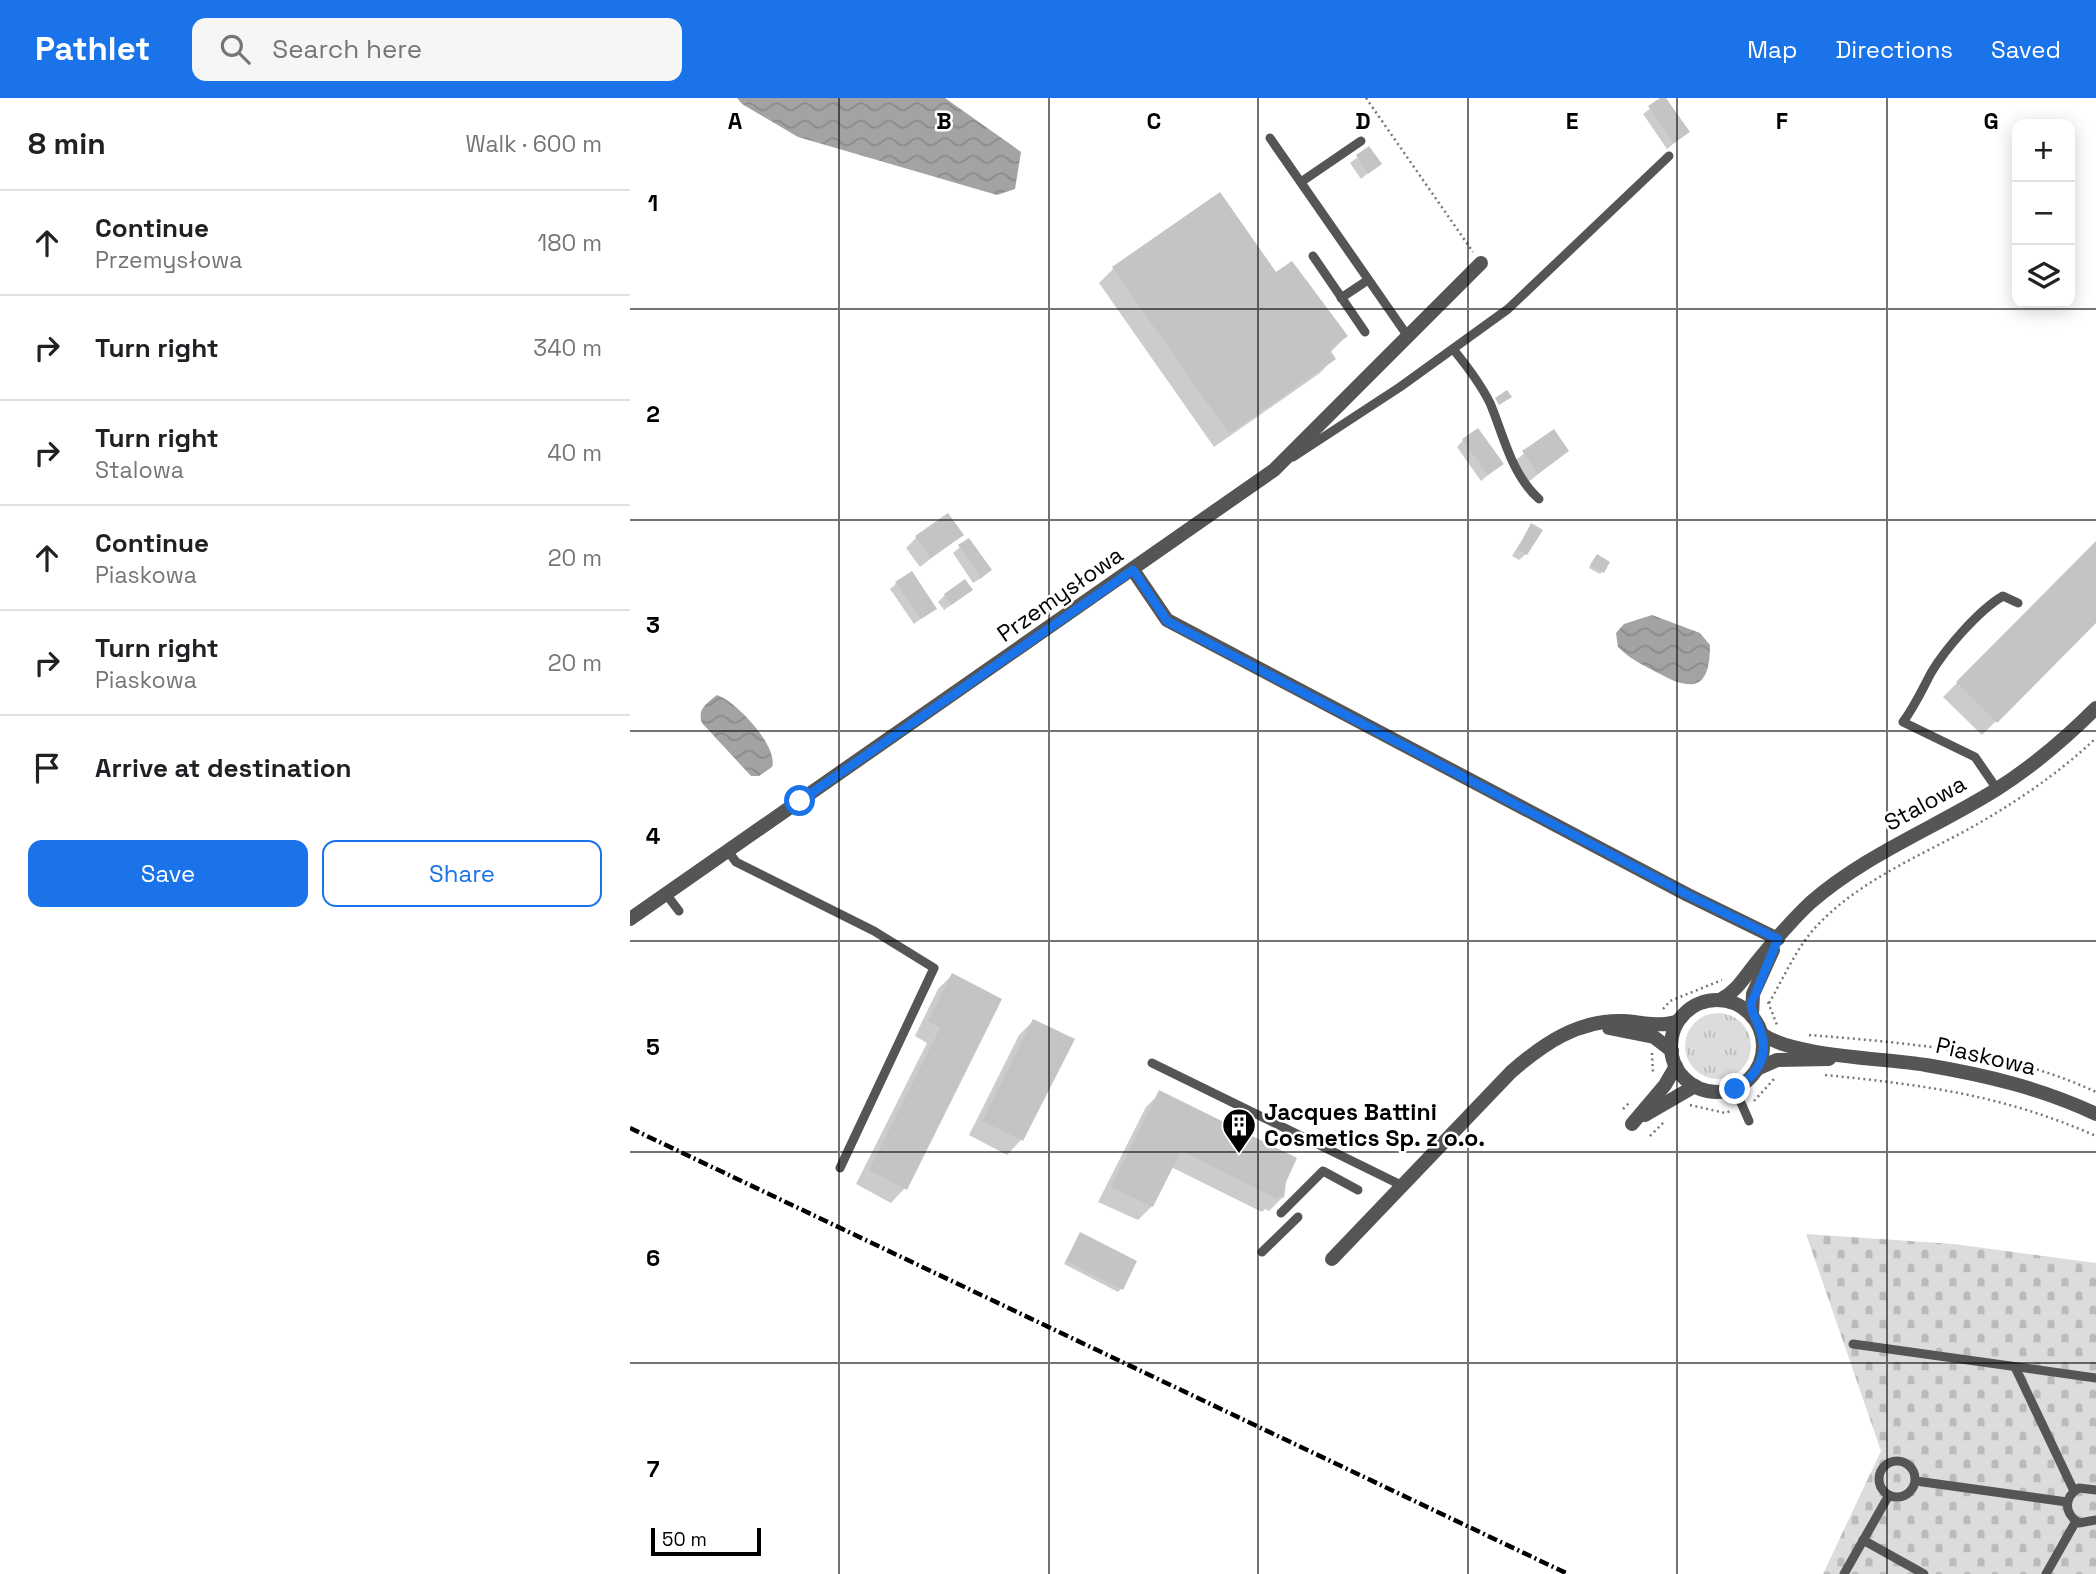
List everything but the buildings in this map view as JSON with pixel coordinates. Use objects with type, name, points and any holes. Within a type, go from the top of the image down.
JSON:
[{"type":"street","name":"Przemysłowa","points":[[630,919],[1275,470],[1481,263]]},
{"type":"street","points":[[1133,570],[1167,621],[1688,895],[1778,939]]},
{"type":"street","name":"Stalowa","points":[[1720,1000],[1740,985],[1809,904],[1849,873],[1997,789],[2062,741],[2096,708]]},
{"type":"street","name":"Stalowa","points":[[1752,1015],[1753,994],[1778,939]]},
{"type":"street","points":[[1656,1031],[1678,1021],[1703,1003],[1720,1000],[1742,1007],[1752,1015],[1762,1034],[1763,1056],[1759,1068]]},
{"type":"street","points":[[1332,1259],[1511,1072],[1554,1038],[1594,1025],[1620,1021],[1656,1031],[1672,1051]]},
{"type":"street","points":[[1678,1021],[1671,1040],[1676,1066],[1695,1086],[1713,1092],[1735,1089]]},
{"type":"street","name":"Piaskowa","points":[[1762,1034],[1778,1043],[2003,1079],[2064,1099],[2096,1114]]},
{"type":"street","name":"Piaskowa","points":[[1735,1089],[1759,1068],[1777,1060],[1861,1058]]},
{"type":"street","points":[[1676,1066],[1665,1085],[1632,1124],[1695,1086]]},
{"type":"lane","points":[[1270,138],[1409,338]]},
{"type":"lane","points":[[1301,182],[1361,141]]},
{"type":"lane","points":[[1275,470],[1508,309],[1668,156]]},
{"type":"lane","points":[[1313,256],[1365,332]]},
{"type":"lane","points":[[1341,298],[1368,280]]},
{"type":"lane","points":[[1452,349],[1473,373],[1488,400],[1517,473],[1539,499]]},
{"type":"lane","points":[[1997,789],[1975,757],[1903,722],[1920,698],[1932,672],[1986,606],[2003,596],[2018,603]]},
{"type":"lane","points":[[728,851],[736,862],[874,931],[934,968],[840,1168]]},
{"type":"lane","points":[[666,894],[679,911]]},
{"type":"lane","points":[[1152,1063],[1401,1185]]},
{"type":"lane","points":[[1735,1089],[1749,1121]]},
{"type":"lane","points":[[1281,1213],[1323,1171],[1358,1190]]},
{"type":"lane","points":[[1262,1252],[1297,1217]]},
{"type":"lane","points":[[1853,1344],[2096,1378]]},
{"type":"lane","points":[[2015,1367],[2074,1491]]},
{"type":"lane","points":[[1891,1462],[1908,1464],[1916,1481],[1906,1495],[1889,1495],[1881,1487],[1879,1476],[1891,1462]]},
{"type":"lane","points":[[1916,1481],[2067,1502]]},
{"type":"lane","points":[[2095,1523],[2076,1521],[2069,1513],[2067,1502],[2074,1491],[2085,1487],[2096,1490]]},
{"type":"lane","points":[[1843,1574],[1889,1495]]},
{"type":"lane","points":[[2046,1574],[2076,1521]]},
{"type":"lane","points":[[1863,1540],[1924,1574]]},
{"type":"path","points":[[1366,98],[1481,263]]},
{"type":"path","points":[[1769,1003],[1814,929],[1850,898],[1878,878],[2010,806],[2072,761],[2096,738]]},
{"type":"path","points":[[1654,1072],[1656,1031],[1664,1007],[1670,1001],[1723,980],[1740,985]]},
{"type":"path","points":[[1753,994],[1769,1003],[1779,1032]]},
{"type":"path","points":[[1815,1074],[1932,1086],[1972,1094],[2018,1105],[2096,1136]]},
{"type":"green space","points":[[1718,1013],[1731,1016],[1741,1023],[1748,1033],[1751,1046],[1748,1059],[1741,1069],[1731,1076],[1718,1079],[1705,1076],[1695,1069],[1688,1059],[1685,1046],[1688,1033],[1695,1023],[1705,1016]]},
{"type":"green space","points":[[1806,1234],[1954,1244],[2096,1263],[2096,1574],[1823,1574],[1881,1451]]},
{"type":"water","points":[[737,98],[945,98],[1021,152],[1015,189],[997,195],[798,137],[742,104]]},
{"type":"water","points":[[1652,615],[1700,633],[1710,645],[1707,670],[1698,682],[1691,684],[1672,680],[1637,662],[1618,647],[1616,633],[1624,624]]},
{"type":"water","points":[[717,695],[745,715],[769,748],[772,767],[759,776],[751,776],[702,723],[702,710]]},
{"type":"railway","points":[[630,1128],[1568,1574]]},
{"type":"place","name":"Jacques Battini Cosmetics Sp. z o.o.","points":[[1239,1155]]},
{"type":"route","points":[[800,801],[1133,570],[1167,621],[1688,895],[1778,939],[1751,1004],[1752,1015],[1762,1034],[1763,1056],[1752,1077],[1735,1089]]}]
